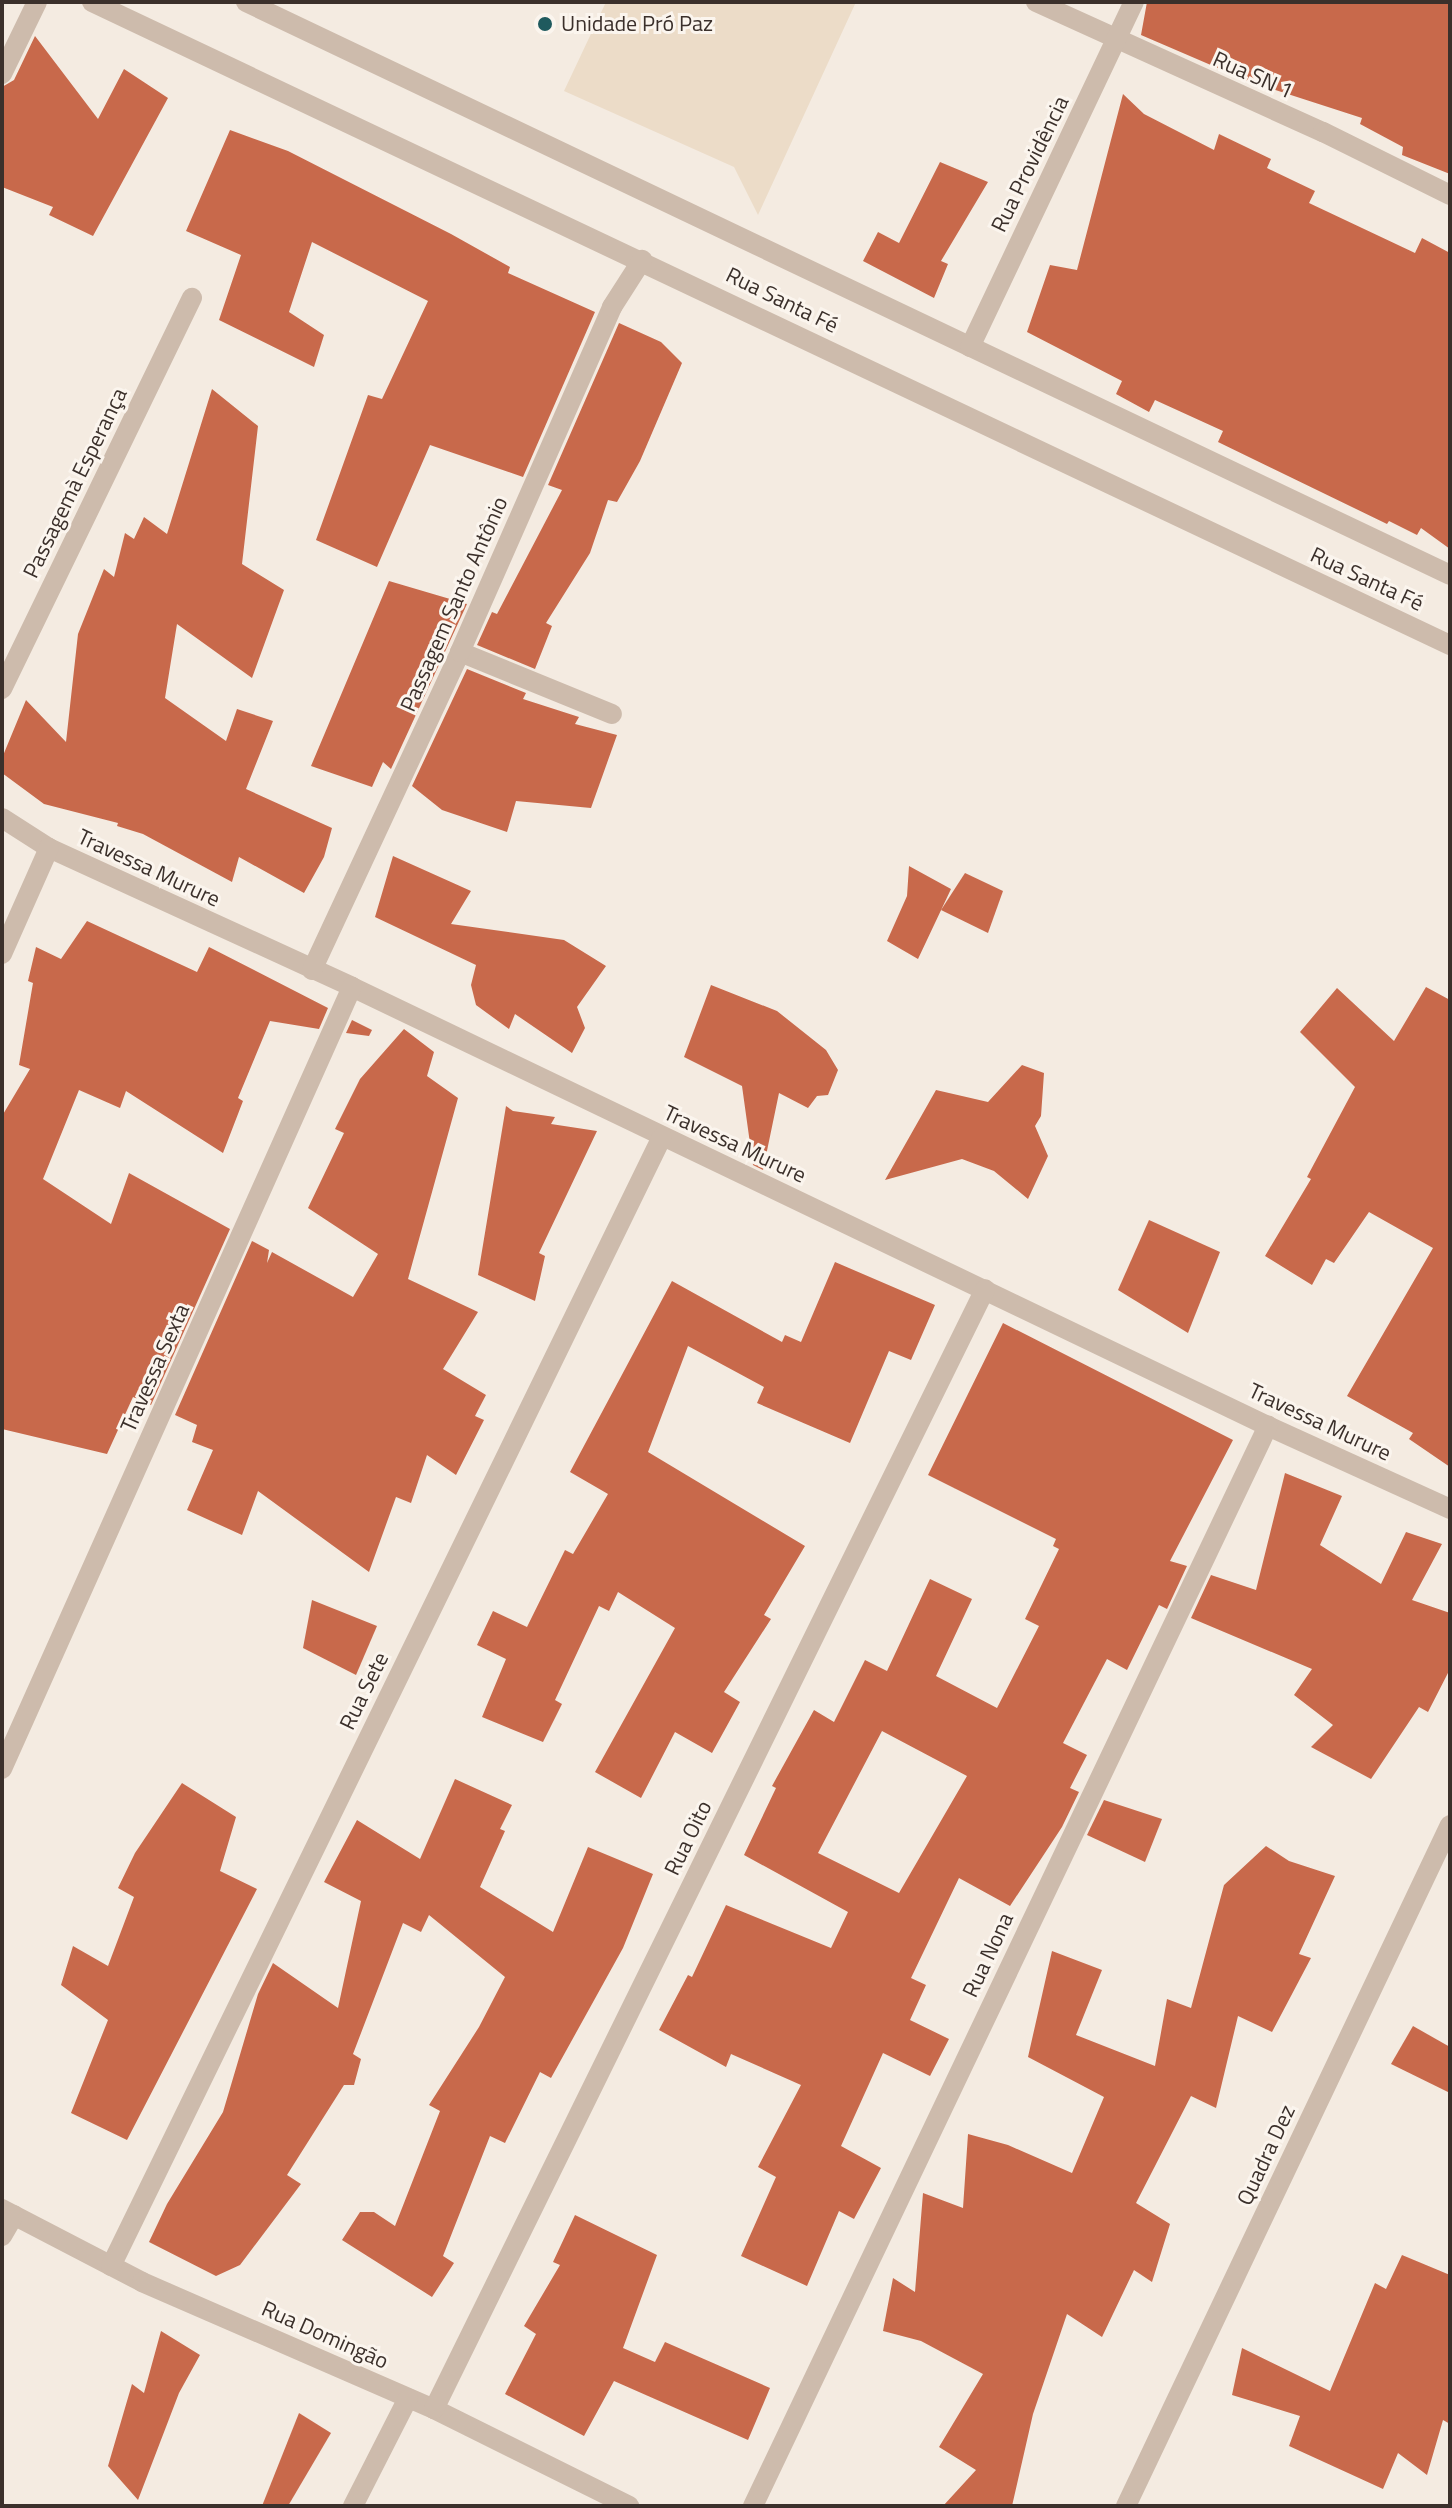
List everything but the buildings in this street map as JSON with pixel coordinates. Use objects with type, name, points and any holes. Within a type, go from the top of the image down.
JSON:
[{"type":"street","points":[[2,74],[37,2]]},
{"type":"street","name":"Rua Santa Fé","points":[[92,2],[1450,645]]},
{"type":"street","name":"Rua Santa Fé","points":[[246,2],[1450,575]]},
{"type":"street","name":"Rua SN 1","points":[[1036,2],[1116,41],[1323,132],[1450,195]]},
{"type":"street","name":"Rua Providência","points":[[970,347],[1134,2]]},
{"type":"street","name":"Passagem Santo Antônio","points":[[312,970],[460,652],[612,307],[642,260]]},
{"type":"street","name":"Passagemà Esperança","points":[[2,689],[192,298]]},
{"type":"street","points":[[460,652],[612,714]]},
{"type":"street","name":"Travessa Murure","points":[[2,818],[49,848],[352,987],[1268,1426],[1450,1509]]},
{"type":"street","points":[[2,954],[49,848]]},
{"type":"street","name":"Travessa Sexta","points":[[2,1769],[352,987]]},
{"type":"street","name":"Rua Sete","points":[[111,2266],[662,1137]]},
{"type":"street","name":"Rua Oito","points":[[434,2409],[985,1289]]},
{"type":"street","name":"Rua Nona","points":[[753,2506],[1268,1426]]},
{"type":"street","name":"Quadra Dez","points":[[1126,2506],[1450,1825]]},
{"type":"street","points":[[2,2236],[8,2212]]},
{"type":"street","name":"Rua Domingão","points":[[8,2212],[111,2266],[434,2409],[629,2506]]},
{"type":"street","points":[[353,2506],[408,2398]]},
{"type":"shaded area","points":[[606,2],[856,2],[758,215],[734,167],[564,91]]},
{"type":"place","name":"Unidade Pró Paz","points":[[545,24]]}]
